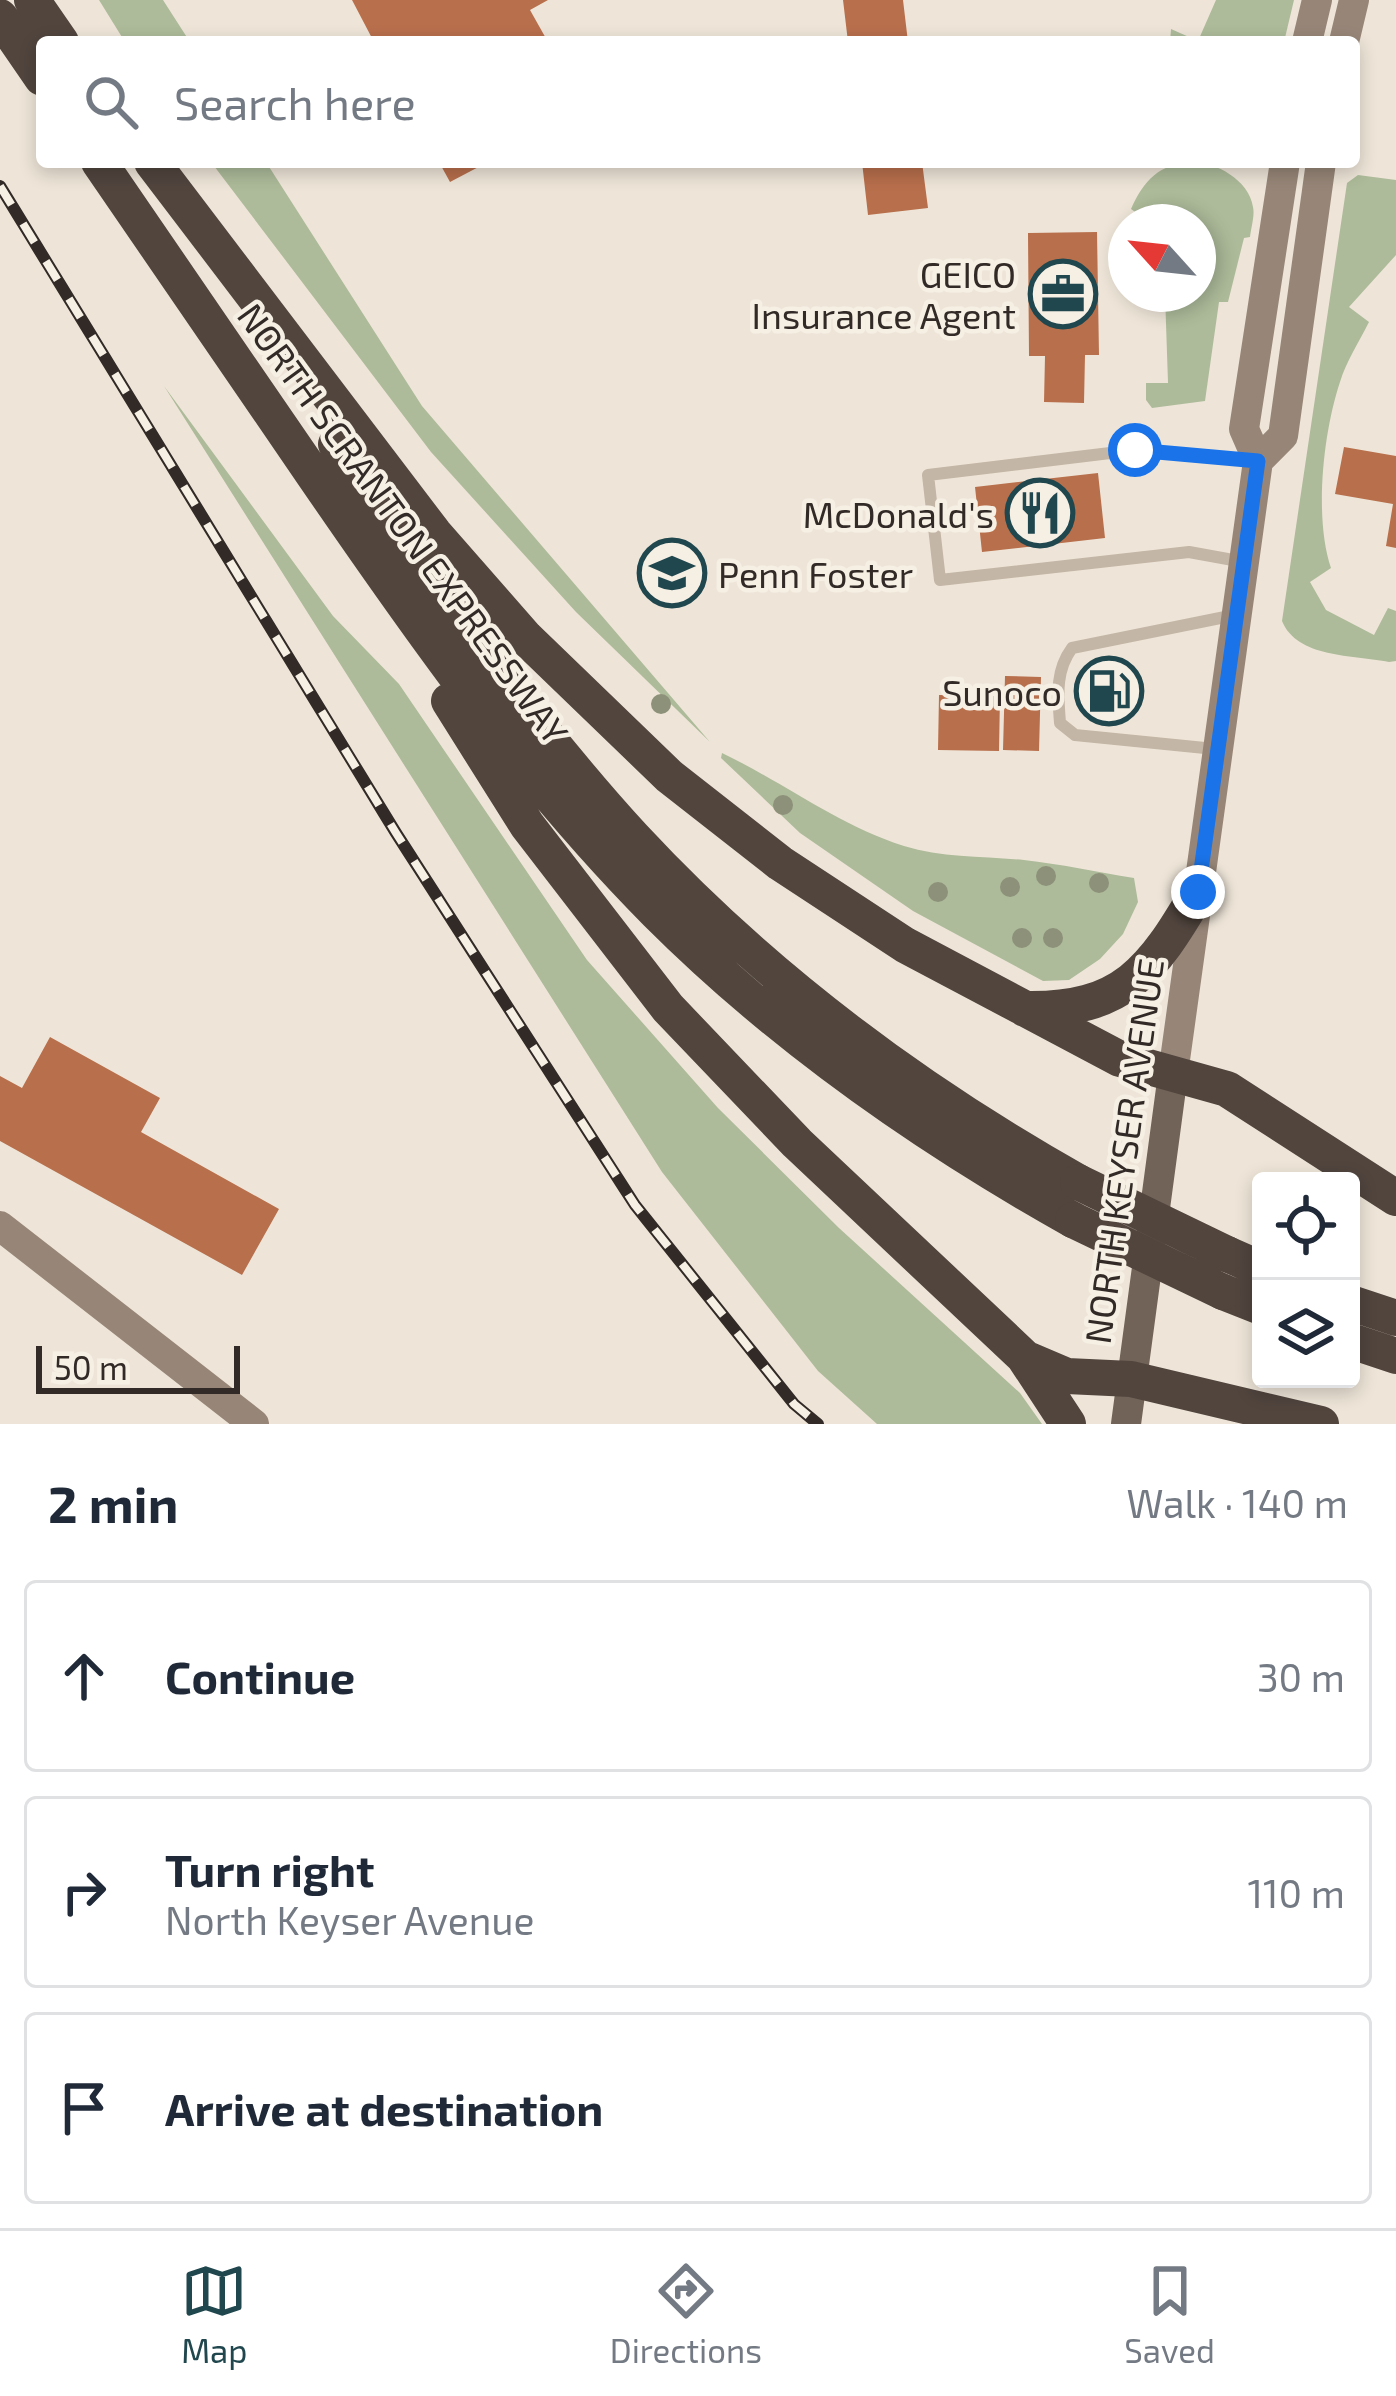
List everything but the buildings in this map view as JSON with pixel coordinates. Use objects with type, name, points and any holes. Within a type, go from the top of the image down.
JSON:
[{"type":"highway","points":[[32,0],[57,36]]},
{"type":"highway","points":[[0,17],[36,69]]},
{"type":"highway","name":"NORTH SCRANTON EXPRESSWAY","points":[[103,168],[426,638],[514,753],[660,916],[831,1066],[953,1150],[1073,1220],[1252,1303]]},
{"type":"highway","name":"NORTH SCRANTON EXPRESSWAY","points":[[152,168],[455,616],[542,730],[634,838],[742,944],[853,1037],[972,1119],[1078,1182],[1252,1265]]},
{"type":"highway","points":[[153,168],[434,533],[526,638],[669,776],[780,862],[905,945],[1120,1059],[1227,1089],[1396,1198]]},
{"type":"highway","points":[[318,481],[483,758],[619,948],[715,1059],[796,1142],[1024,1357],[1068,1424]]},
{"type":"highway","points":[[1023,1008],[1072,1008],[1116,991],[1159,954],[1198,892]]},
{"type":"highway","points":[[1360,1306],[1396,1318]]},
{"type":"highway","points":[[1360,1344],[1396,1355]]},
{"type":"highway","points":[[1024,1357],[1067,1376],[1131,1379],[1321,1424]]},
{"type":"highway","points":[[1203,1424],[1255,1408]]},
{"type":"main road","points":[[1308,36],[1317,0]]},
{"type":"main road","points":[[1345,36],[1354,0]]},
{"type":"main road","name":"NORTH KEYSER AVENUE","points":[[1126,1424],[1258,461],[1244,429],[1284,168]]},
{"type":"main road","name":"NORTH KEYSER AVENUE","points":[[1258,461],[1283,436],[1320,168]]},
{"type":"main road","points":[[0,1226],[254,1424]]},
{"type":"lane","points":[[1244,562],[1189,553],[940,580],[928,476],[1135,450],[1258,461]]},
{"type":"lane","points":[[1218,750],[1075,735],[1060,723],[1057,686],[1063,660],[1072,648],[1237,614]]},
{"type":"green space","points":[[99,0],[163,0],[186,36],[121,36]]},
{"type":"green space","points":[[1216,0],[1294,0],[1285,36],[1200,36]]},
{"type":"green space","points":[[216,168],[270,168],[422,406],[710,742],[576,612],[431,452]]},
{"type":"green space","points":[[1166,168],[1218,168],[1238,181],[1250,197],[1250,237],[1244,238],[1228,302],[1219,302],[1205,401],[1152,408],[1146,400],[1146,383],[1168,383],[1166,312],[1216,312],[1216,204],[1134,204],[1141,190]]},
{"type":"green space","points":[[1358,175],[1396,180],[1396,255],[1349,307],[1369,322],[1343,374],[1325,450],[1323,525],[1331,568],[1310,582],[1326,610],[1374,635],[1388,608],[1396,611],[1396,661],[1389,662],[1313,648],[1289,633],[1282,621],[1347,183]]},
{"type":"green space","points":[[164,386],[333,616],[399,684],[587,960],[718,1108],[839,1228],[1020,1393],[1042,1424],[877,1424],[818,1371],[662,1172]]},
{"type":"green space","points":[[722,753],[856,826],[904,846],[1134,878],[1138,902],[1123,934],[1100,959],[1069,980],[1043,981],[913,911],[800,833],[721,758]]},
{"type":"railway","points":[[0,186],[396,833],[635,1205],[794,1404],[818,1424]]},
{"type":"place","name":"GEICO Insurance Agent","points":[[1063,294]]},
{"type":"place","name":"McDonald's","points":[[1040,513]]},
{"type":"place","name":"Penn Foster","points":[[672,573]]},
{"type":"place","name":"Sunoco","points":[[1109,691]]},
{"type":"route","points":[[1135,450],[1258,461],[1198,892]]}]
